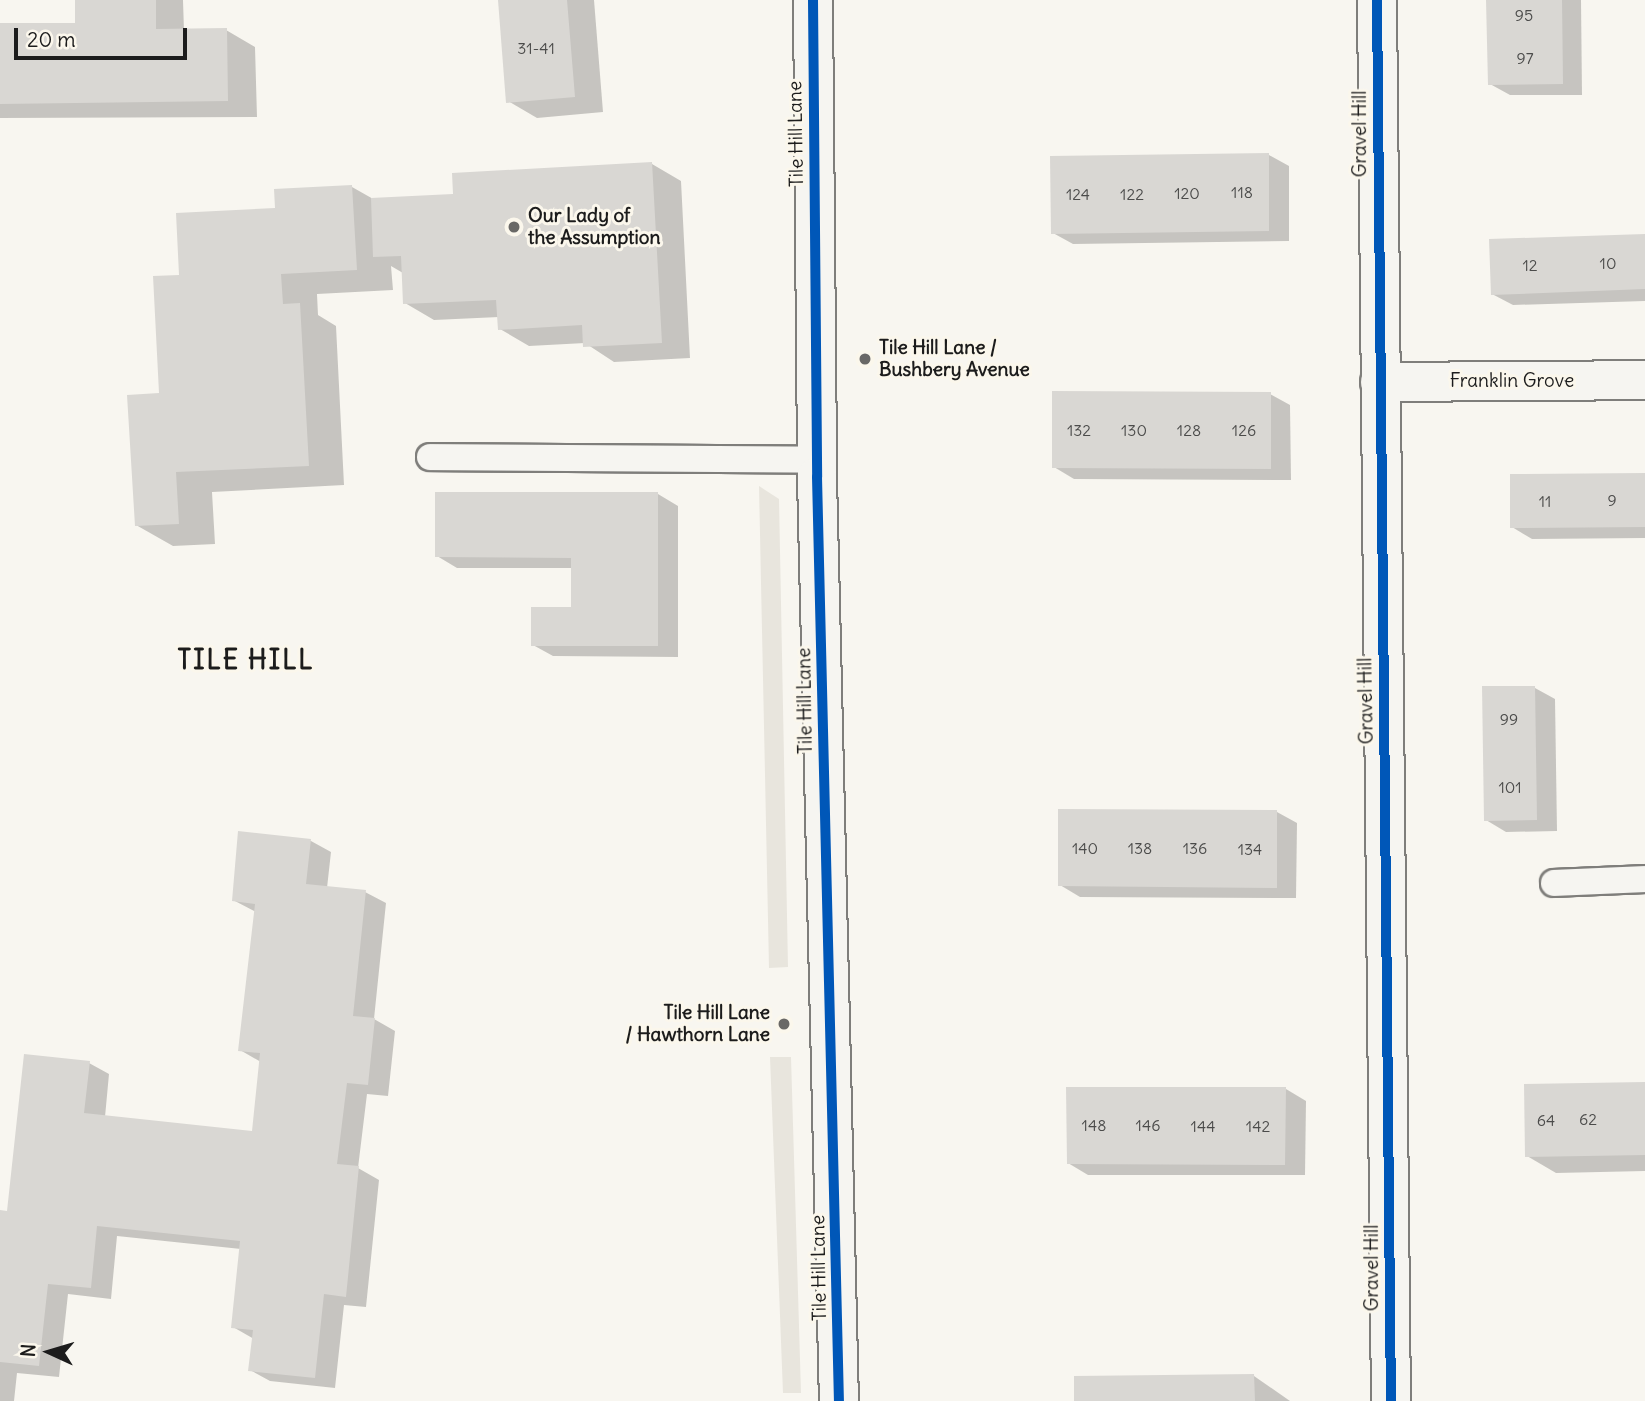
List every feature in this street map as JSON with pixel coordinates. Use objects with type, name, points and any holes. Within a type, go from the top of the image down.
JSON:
[{"type":"street","name":"Tile Hill Lane","points":[[813,0],[817,460],[839,1401]]},
{"type":"street","name":"Gravel Hill","points":[[1377,0],[1391,1401]]},
{"type":"street","name":"Franklin Grove","points":[[1380,382],[1645,380]]},
{"type":"lane","points":[[430,457],[817,460]]},
{"type":"lane","points":[[1554,883],[1645,879]]},
{"type":"shaded area","points":[[759,486],[779,499],[788,967],[769,968]]},
{"type":"shaded area","points":[[770,1057],[791,1057],[801,1393],[783,1393]]},
{"type":"building","points":[[75,0],[156,0],[156,29],[227,28],[228,101],[0,104],[0,23],[75,23]]},
{"type":"building","points":[[498,0],[567,0],[575,97],[506,103]]},
{"type":"building","points":[[1486,0],[1562,0],[1563,84],[1488,85]]},
{"type":"building","points":[[1269,153],[1269,231],[1051,234],[1050,156]]},
{"type":"building","name":"Our Lady of the Assumption","points":[[652,162],[662,343],[583,347],[582,325],[498,330],[496,300],[403,304],[401,256],[373,257],[371,198],[453,194],[452,173]]},
{"type":"building","points":[[352,185],[357,270],[281,274],[283,304],[300,303],[309,466],[176,472],[179,524],[135,526],[127,395],[159,393],[153,276],[179,275],[176,213],[275,208],[274,189]]},
{"type":"building","points":[[1645,234],[1645,289],[1491,295],[1489,239]]},
{"type":"building","points":[[1052,391],[1271,392],[1271,469],[1052,468]]},
{"type":"building","points":[[1645,473],[1645,527],[1510,528],[1510,474]]},
{"type":"building","points":[[435,492],[658,492],[658,646],[531,646],[531,607],[571,607],[571,558],[435,557]]},
{"type":"building","points":[[1482,686],[1535,686],[1537,820],[1484,821]]},
{"type":"building","points":[[1058,809],[1277,810],[1277,888],[1058,886]]},
{"type":"building","points":[[238,831],[311,839],[306,884],[366,890],[353,1016],[375,1018],[368,1085],[347,1083],[337,1164],[359,1166],[346,1297],[324,1294],[315,1378],[248,1371],[253,1330],[231,1328],[240,1241],[97,1226],[91,1288],[48,1284],[39,1366],[0,1362],[0,1210],[7,1211],[24,1054],[90,1061],[84,1113],[252,1131],[260,1053],[238,1051],[255,904],[232,901]]},
{"type":"building","points":[[1645,1082],[1645,1155],[1525,1157],[1524,1084]]},
{"type":"building","points":[[1066,1087],[1286,1087],[1285,1165],[1067,1164]]},
{"type":"building","points":[[1254,1374],[1255,1401],[1074,1401],[1074,1376]]},
{"type":"cycle path","points":[[813,0],[817,477],[839,1401]]},
{"type":"cycle path","points":[[1377,0],[1391,1401]]},
{"type":"place","name":"Our Lady of the Assumption","points":[[514,227]]},
{"type":"place","name":"Tile Hill Lane / Bushbery Avenue","points":[[865,359]]},
{"type":"place","name":"Tile Hill Lane / Hawthorn Lane","points":[[784,1024]]},
{"type":"district","name":"TILE HILL","points":[[246,660]]}]
